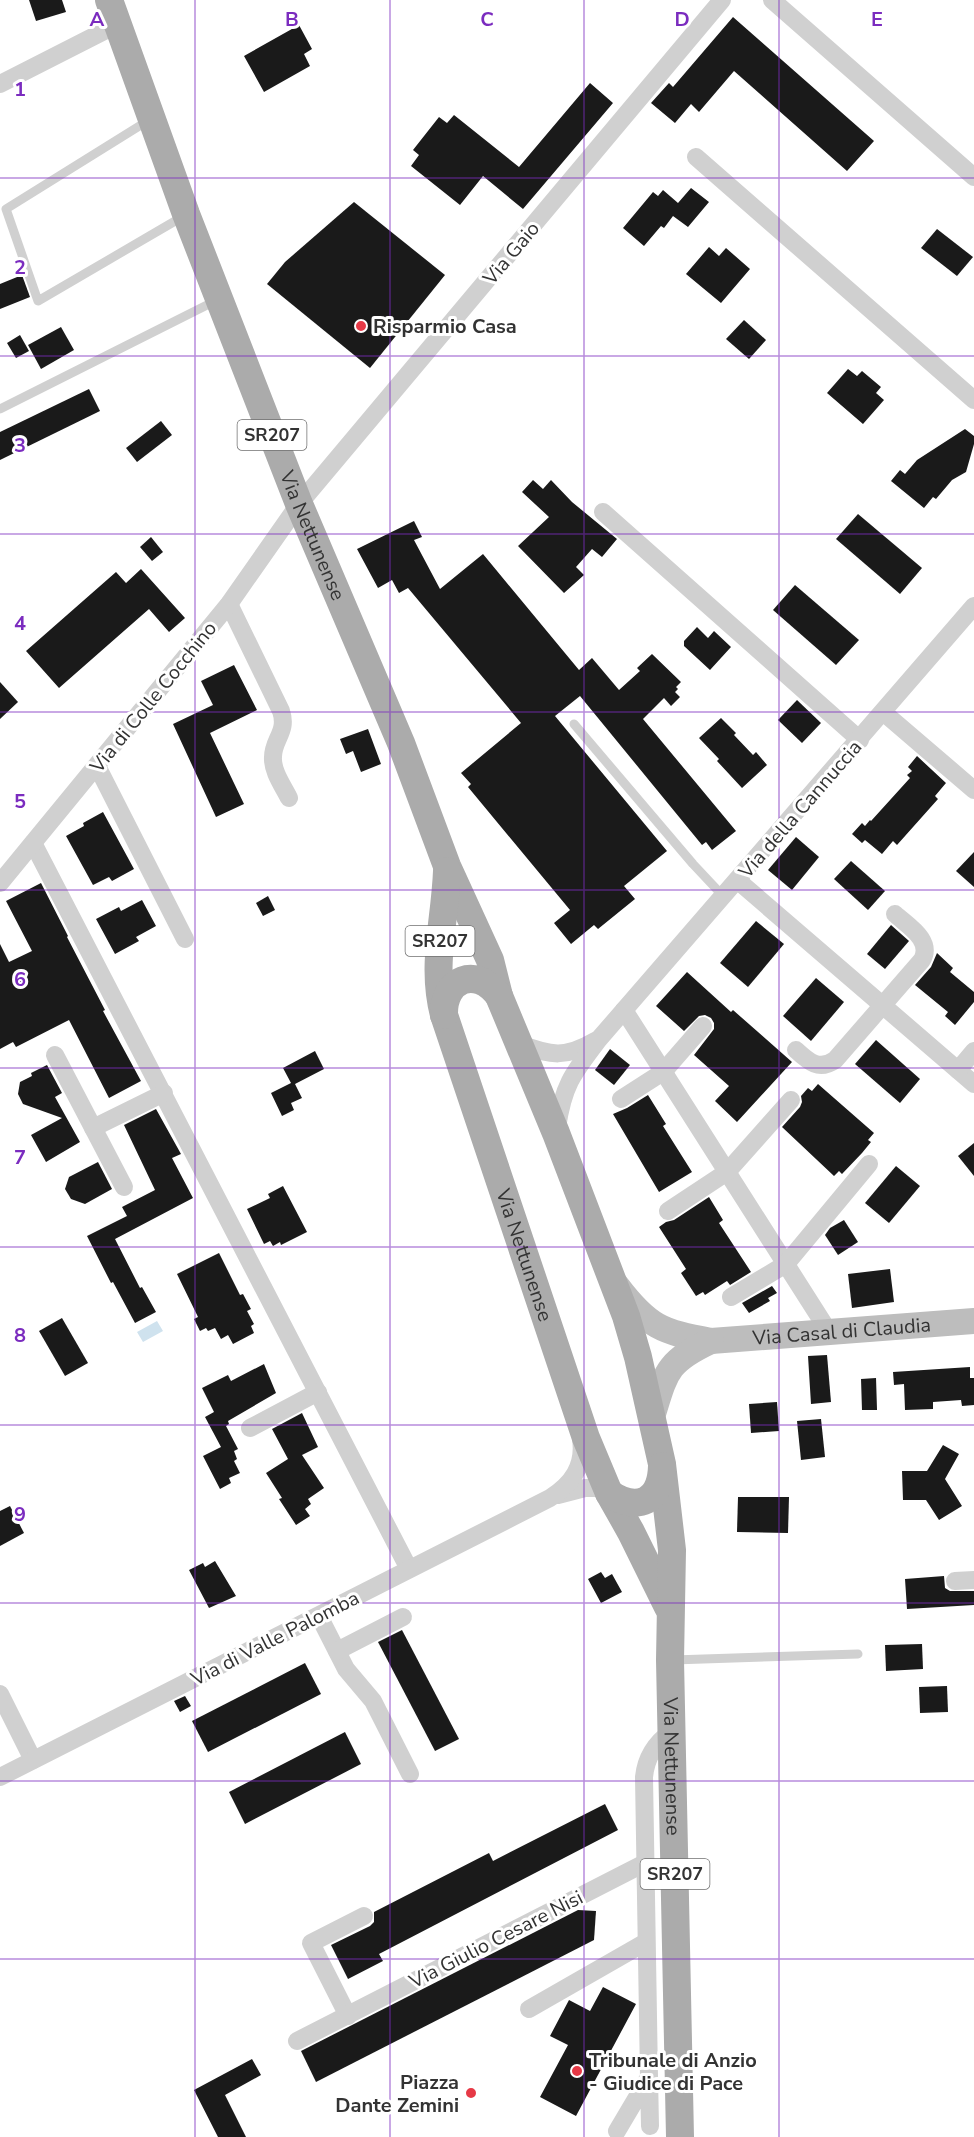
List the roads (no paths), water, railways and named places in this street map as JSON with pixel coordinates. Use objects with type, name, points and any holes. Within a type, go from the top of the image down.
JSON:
[{"type":"main road","name":"Via Nettunense","points":[[113,12],[186,214],[299,504],[401,743],[447,866],[490,960],[499,996],[556,1133],[633,1339],[662,1464],[672,1550],[670,1660],[680,2131]]},
{"type":"main road","name":"Via Nettunense","points":[[447,866],[446,903],[437,967],[438,989],[444,1015],[573,1402],[608,1491],[670,1611]]},
{"type":"main road","name":"Via Nettunense","points":[[444,1015],[447,997],[463,980],[473,978],[482,980],[499,996]]},
{"type":"main road","name":"Via Nettunense","points":[[608,1491],[626,1503],[644,1501],[654,1494],[660,1484],[662,1464]]},
{"type":"street","name":"Via Gaio","points":[[299,504],[722,0]]},
{"type":"street","points":[[772,0],[974,177]]},
{"type":"street","points":[[0,84],[113,12]]},
{"type":"street","points":[[696,157],[974,399]]},
{"type":"street","name":"Via di Colle Cocchino","points":[[0,883],[229,604],[299,504]]},
{"type":"street","points":[[603,512],[860,740]]},
{"type":"street","points":[[229,604],[283,717],[283,730],[273,751],[273,760],[289,798]]},
{"type":"street","name":"Via della Cannuccia","points":[[556,1133],[566,1086],[575,1070],[599,1039],[974,606]]},
{"type":"street","points":[[883,712],[974,790]]},
{"type":"street","points":[[97,766],[185,939]]},
{"type":"street","points":[[33,843],[409,1569]]},
{"type":"street","points":[[737,880],[974,1084]]},
{"type":"street","points":[[796,1050],[815,1065],[831,1063],[922,960],[925,952],[924,943],[895,914]]},
{"type":"street","points":[[624,1010],[829,1332]]},
{"type":"street","points":[[621,1099],[663,1072],[703,1026]]},
{"type":"street","name":"Via della Cannuccia","points":[[520,1044],[539,1052],[558,1055],[571,1052],[599,1039]]},
{"type":"street","points":[[958,1070],[974,1051]]},
{"type":"street","points":[[55,1055],[124,1187]]},
{"type":"street","points":[[93,1128],[164,1093]]},
{"type":"street","points":[[668,1211],[727,1172],[791,1100]]},
{"type":"street","points":[[731,1297],[786,1264],[869,1164]]},
{"type":"street","name":"Via Casal di Claudia","points":[[612,1278],[631,1303],[658,1328],[678,1335],[711,1341],[974,1321]]},
{"type":"street","name":"Via Casal di Claudia","points":[[652,1417],[670,1368],[683,1355],[711,1341]]},
{"type":"street","points":[[250,1428],[318,1392]]},
{"type":"street","name":"Via di Valle Palomba","points":[[0,1777],[319,1616],[550,1497],[567,1486],[573,1479],[582,1458],[581,1439],[573,1402]]},
{"type":"street","name":"Via di Valle Palomba","points":[[550,1497],[585,1488],[608,1491]]},
{"type":"street","points":[[955,1581],[974,1580]]},
{"type":"street","points":[[319,1616],[352,1677],[374,1701],[410,1774]]},
{"type":"street","points":[[337,1651],[403,1617]]},
{"type":"street","points":[[0,1695],[33,1760]]},
{"type":"street","points":[[650,2126],[645,1766],[657,1743],[672,1731]]},
{"type":"street","name":"Via Giulio Cesare Nisi","points":[[297,2041],[645,1863]]},
{"type":"street","points":[[348,2016],[311,1943],[364,1916]]},
{"type":"street","points":[[529,2009],[646,1942]]},
{"type":"street","points":[[616,2134],[649,2077]]},
{"type":"street","points":[[616,2134],[630,2127],[650,2126],[680,2131]]},
{"type":"lane","points":[[151,119],[6,209],[38,301],[186,214]]},
{"type":"lane","points":[[0,409],[219,299]]},
{"type":"lane","points":[[574,724],[723,896]]},
{"type":"lane","points":[[670,1660],[858,1654]]},
{"type":"water","points":[[157,1321],[163,1331],[143,1342],[137,1332]]},
{"type":"place","name":"Risparmio Casa","points":[[361,326]]},
{"type":"place","name":"Tribunale di Anzio - Giudice di Pace","points":[[577,2071]]},
{"type":"place","name":"Piazza Dante Zemini","points":[[471,2093]]}]
